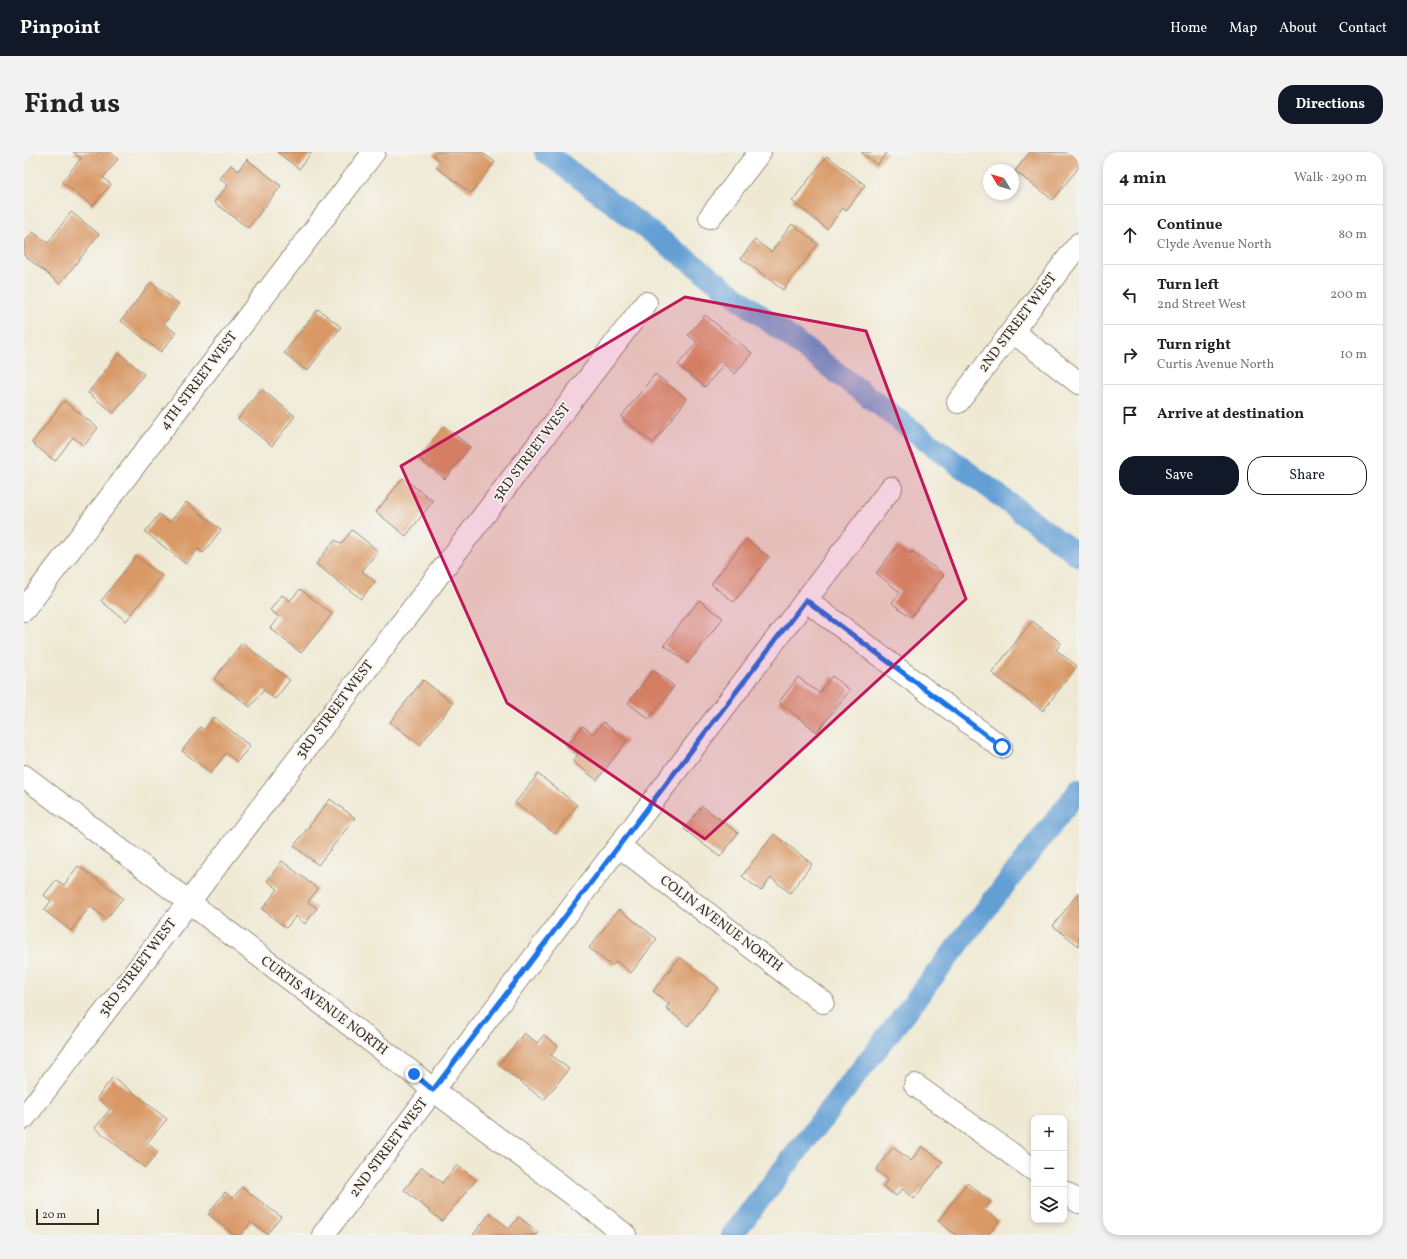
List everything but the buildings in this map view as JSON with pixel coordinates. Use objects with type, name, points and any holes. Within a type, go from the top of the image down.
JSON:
[{"type":"street","name":"4TH STREET WEST","points":[[24,610],[374,152]]},
{"type":"street","points":[[710,217],[760,152]]},
{"type":"street","name":"2ND STREET WEST","points":[[958,402],[1079,244]]},
{"type":"street","name":"3RD STREET WEST","points":[[24,1118],[646,303]]},
{"type":"street","points":[[1012,331],[1079,383]]},
{"type":"street","name":"2ND STREET WEST","points":[[322,1235],[891,488]]},
{"type":"street","points":[[806,600],[1002,747]]},
{"type":"street","name":"CURTIS AVENUE NORTH","points":[[24,776],[188,903],[625,1235]]},
{"type":"street","name":"COLIN AVENUE NORTH","points":[[619,846],[824,1002]]},
{"type":"street","points":[[915,1085],[1031,1168]]},
{"type":"street","points":[[1067,1194],[1079,1202]]},
{"type":"highlighted area","points":[[685,297],[866,331],[966,599],[705,839],[507,703],[401,466]]},
{"type":"waterway","points":[[545,152],[1079,556]]},
{"type":"waterway","points":[[732,1235],[1079,790]]},
{"type":"route","points":[[414,1074],[433,1090],[806,600],[1002,747]]}]
